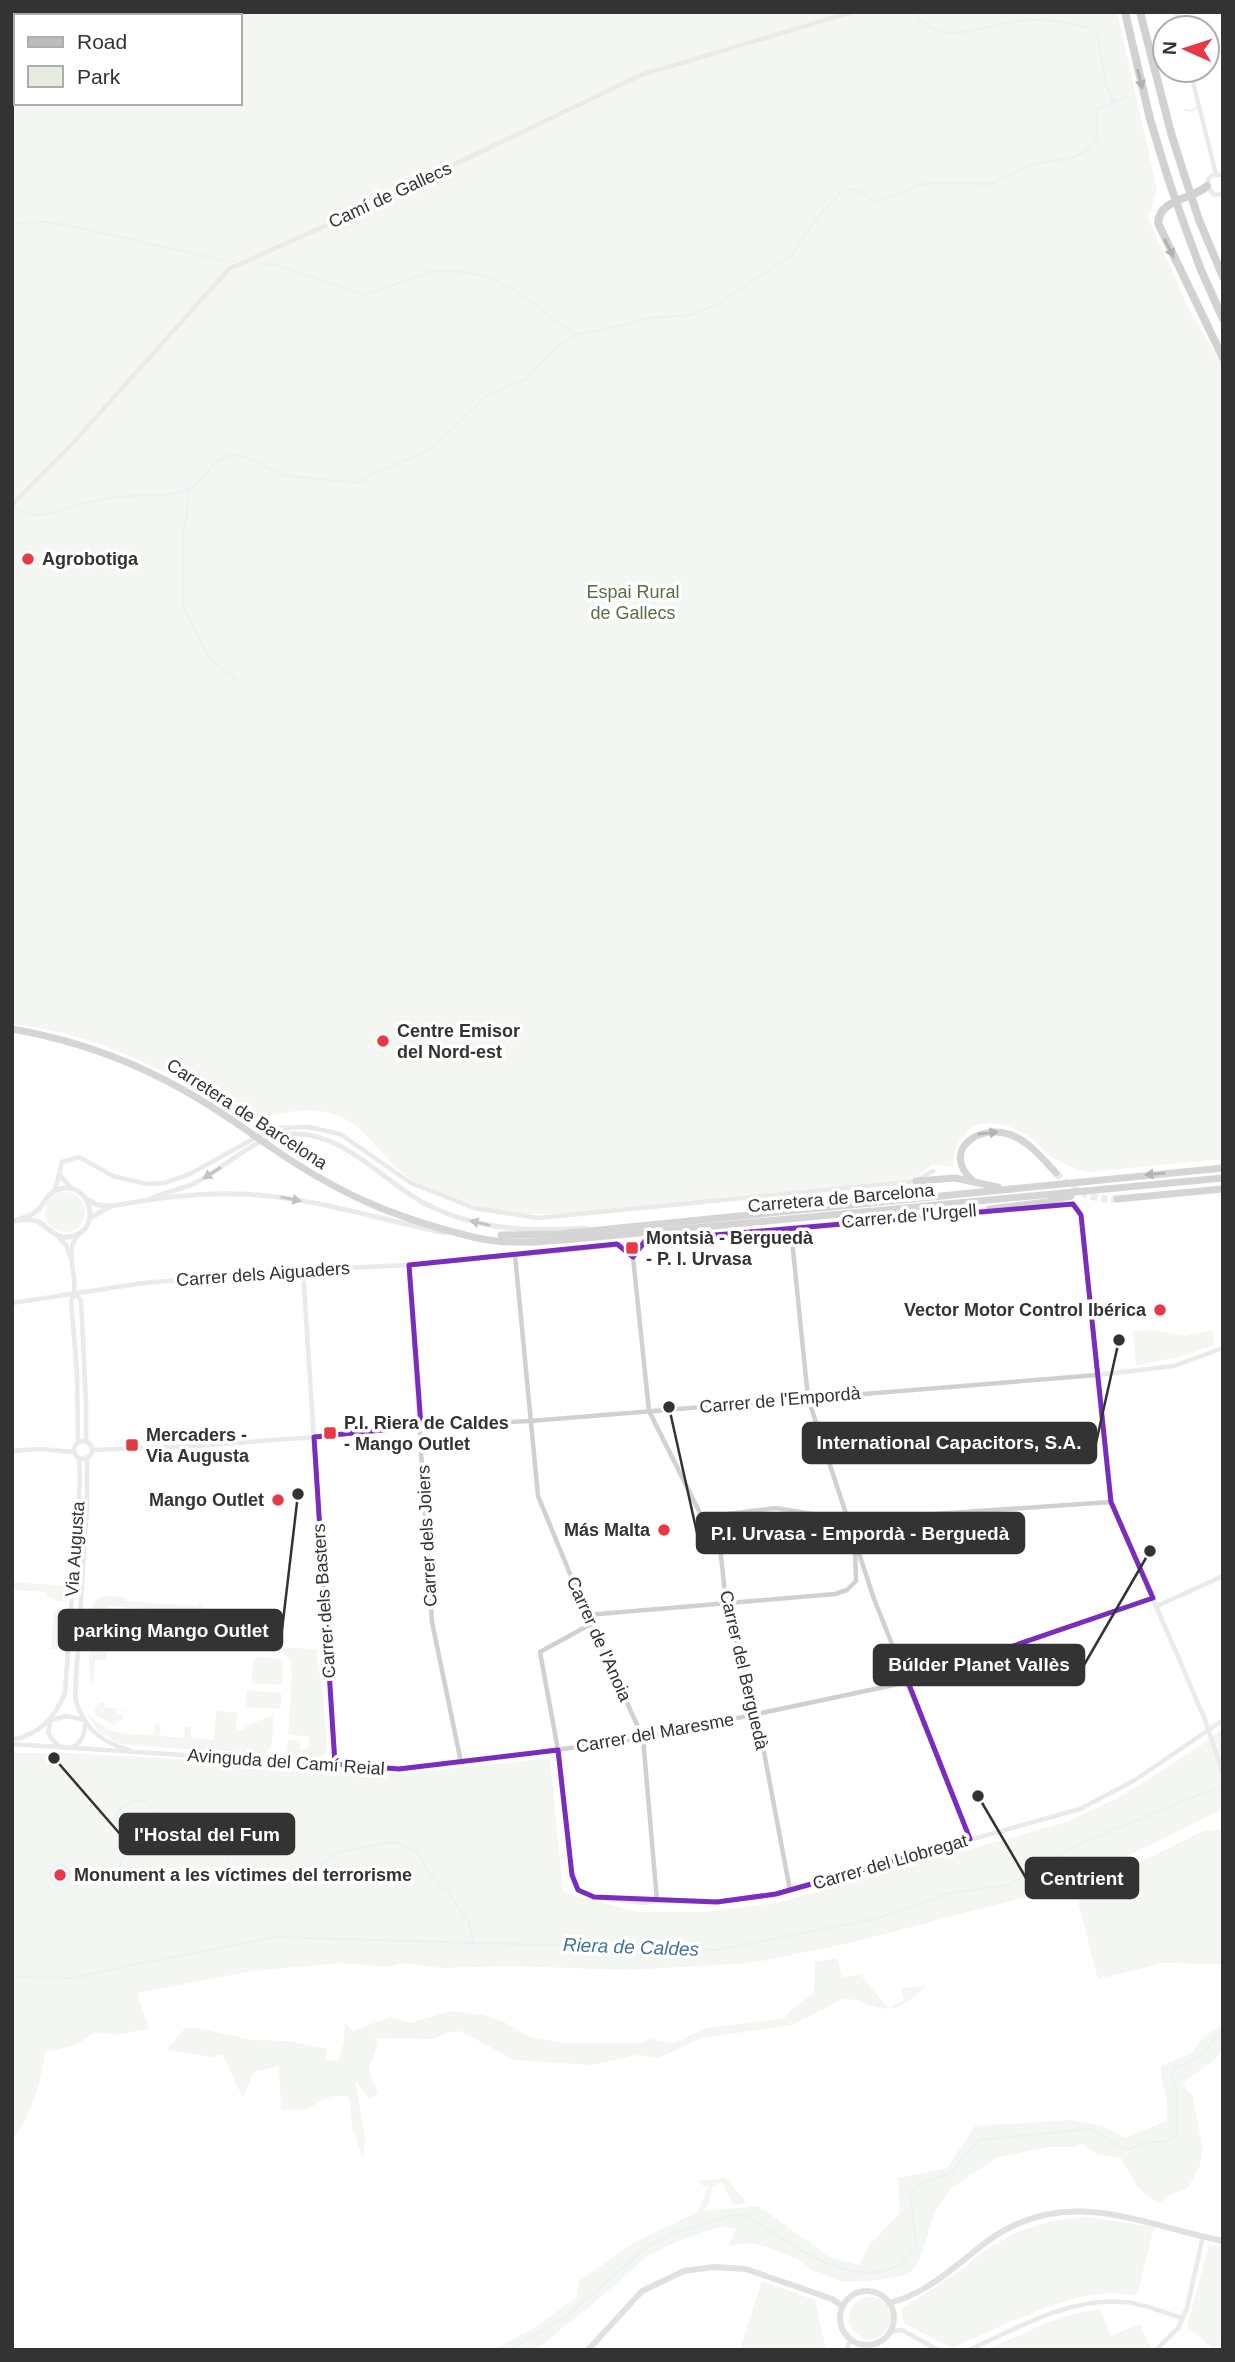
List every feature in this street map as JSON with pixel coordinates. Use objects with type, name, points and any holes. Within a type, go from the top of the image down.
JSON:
[{"type":"highway","points":[[1125,12],[1167,178],[1201,270],[1223,319]]},
{"type":"highway","points":[[1140,12],[1167,121],[1199,220],[1223,277]]},
{"type":"highway","points":[[1207,186],[1166,206],[1161,211],[1158,223],[1223,358]]},
{"type":"highway","name":"Carretera de Barcelona","points":[[12,1029],[81,1045],[135,1064],[187,1090],[307,1172],[351,1196],[399,1216],[472,1237],[528,1241],[586,1238],[1223,1178]]},
{"type":"highway","points":[[972,1181],[963,1170],[963,1150],[973,1136],[987,1131],[1019,1139],[1034,1149],[1056,1173]]},
{"type":"highway","name":"Carretera de Barcelona","points":[[462,1233],[523,1236],[559,1234],[596,1228],[1223,1168]]},
{"type":"highway","points":[[916,1181],[948,1177],[986,1186],[1016,1188]]},
{"type":"highway","points":[[1117,1199],[1223,1189]]},
{"type":"highway","points":[[990,1209],[1047,1202],[1092,1191]]},
{"type":"main road","points":[[889,2302],[903,2300],[922,2289],[1000,2233],[1029,2220],[1058,2214],[1083,2211],[1116,2214],[1223,2241]]},
{"type":"main road","points":[[588,2350],[642,2291],[684,2271],[715,2267],[746,2269],[832,2299],[842,2306]]},
{"type":"main road","points":[[871,2291],[889,2302],[894,2323],[890,2332],[880,2342],[864,2345],[850,2340],[841,2324],[842,2306],[852,2295],[871,2291]]},
{"type":"street","name":"Camí de Gallecs","points":[[12,505],[71,445],[229,269],[345,217],[641,75],[852,12]]},
{"type":"street","points":[[1194,84],[1216,174]]},
{"type":"street","points":[[1223,175],[1216,174],[1208,179],[1207,186],[1214,195],[1223,194]]},
{"type":"street","points":[[15,1220],[33,1214],[55,1190],[62,1162],[79,1157],[113,1176],[147,1184],[164,1183],[188,1175],[262,1134],[280,1128],[308,1127],[340,1134],[411,1183],[474,1209],[538,1218],[916,1181],[933,1171]]},
{"type":"street","points":[[150,1199],[195,1182],[267,1139],[306,1135],[336,1144],[403,1191],[452,1215],[511,1229],[596,1228]]},
{"type":"street","points":[[60,1175],[71,1188],[97,1205],[111,1206],[198,1194],[277,1197],[472,1237]]},
{"type":"street","points":[[55,1190],[71,1188]]},
{"type":"street","points":[[87,1199],[90,1218]]},
{"type":"street","name":"Carrer de l'Urgell","points":[[515,1255],[1067,1202],[1076,1207],[1082,1220],[1097,1375]]},
{"type":"street","points":[[43,1204],[41,1216],[45,1226]]},
{"type":"street","points":[[74,1452],[78,1443],[71,1301],[75,1294],[71,1257],[74,1240],[90,1218],[111,1206]]},
{"type":"street","points":[[15,1220],[36,1221],[45,1226],[66,1245],[71,1257]]},
{"type":"street","points":[[802,1226],[792,1240],[808,1398],[874,1599],[970,1839]]},
{"type":"street","points":[[56,1236],[69,1237],[81,1232]]},
{"type":"street","points":[[617,1244],[633,1257],[645,1241]]},
{"type":"street","points":[[515,1255],[530,1421]]},
{"type":"street","name":"Carrer dels Aiguaders","points":[[12,1303],[144,1283],[515,1255]]},
{"type":"street","name":"Carrer del Berguedà","points":[[633,1257],[649,1411],[720,1547],[726,1602],[757,1715],[790,1890]]},
{"type":"street","name":"Carrer dels Joiers","points":[[409,1265],[432,1622],[461,1762]]},
{"type":"street","name":"Carrer dels Basters","points":[[303,1270],[335,1764]]},
{"type":"street","points":[[12,1451],[40,1449],[74,1452],[79,1458],[87,1458],[92,1450],[86,1441],[81,1300],[75,1294]]},
{"type":"street","name":"Carrer de l'Empordà","points":[[92,1450],[195,1446],[421,1426],[530,1421],[1097,1375],[1174,1366],[1223,1348]]},
{"type":"street","points":[[1097,1375],[1111,1503],[1210,1730],[1223,1774]]},
{"type":"street","name":"Carrer de l'Anoia","points":[[530,1421],[538,1496],[587,1615],[643,1738],[657,1901]]},
{"type":"street","points":[[78,1443],[86,1441]]},
{"type":"street","name":"Via Augusta","points":[[51,1720],[65,1693],[67,1681],[79,1458]]},
{"type":"street","name":"Via Augusta","points":[[85,1720],[77,1707],[75,1696],[87,1506],[87,1458]]},
{"type":"street","points":[[709,1528],[720,1516],[776,1508],[848,1520],[1111,1503]]},
{"type":"street","points":[[587,1615],[835,1594],[847,1590],[856,1581],[855,1540]]},
{"type":"street","points":[[1157,1606],[1223,1576]]},
{"type":"street","name":"Carrer del Maresme","points":[[558,1750],[643,1738],[908,1682],[1153,1598]]},
{"type":"street","points":[[558,1750],[540,1651],[591,1624]]},
{"type":"street","points":[[12,1742],[26,1737],[51,1720],[66,1716],[85,1720],[103,1741],[136,1752]]},
{"type":"street","points":[[51,1720],[48,1732],[50,1737],[59,1745],[68,1748],[83,1739],[85,1720]]},
{"type":"street","name":"Carrer del Llobregat","points":[[558,1750],[575,1886],[594,1897],[644,1903],[718,1902],[776,1894],[1080,1809],[1135,1780],[1223,1720]]},
{"type":"street","name":"Avinguda del Camí Reial","points":[[12,1742],[399,1769],[558,1750]]},
{"type":"street","points":[[1156,2350],[1178,2328],[1187,2308],[1203,2236]]},
{"type":"street","points":[[969,2350],[1050,2314],[1098,2301],[1127,2302],[1182,2318]]},
{"type":"street","points":[[890,2332],[902,2330],[939,2350]]},
{"type":"street","points":[[847,2350],[850,2340]]},
{"type":"highlighted area","points":[[1073,1204],[1081,1215],[1111,1502],[1153,1598],[908,1682],[970,1839],[776,1894],[717,1902],[594,1897],[578,1890],[572,1875],[558,1750],[399,1769],[335,1764],[314,1437],[421,1426],[409,1265],[617,1244],[633,1257],[645,1241]]},
{"type":"green space","name":"Espai Rural de Gallecs","points":[[12,12],[1117,12],[1157,189],[1148,218],[1191,313],[1223,366],[1223,1159],[1087,1172],[1052,1157],[1020,1131],[988,1123],[980,1124],[966,1133],[956,1148],[953,1167],[932,1164],[916,1178],[592,1212],[545,1214],[500,1211],[425,1188],[406,1176],[362,1131],[337,1116],[323,1112],[295,1111],[252,1121],[137,1059],[76,1037],[12,1024]]},
{"type":"green space","points":[[65,1192],[73,1193],[79,1198],[84,1204],[84,1220],[79,1226],[73,1231],[65,1232],[57,1231],[51,1226],[46,1220],[45,1212],[46,1204],[51,1198],[57,1193]]},
{"type":"green space","points":[[1153,1330],[1185,1336],[1212,1330],[1215,1345],[1179,1357],[1136,1365],[1133,1331]]},
{"type":"green space","points":[[12,1582],[69,1586],[68,1601],[56,1601],[47,1595],[47,1592],[12,1590]]},
{"type":"green space","points":[[105,1596],[125,1597],[125,1601],[197,1606],[198,1602],[203,1607],[203,1613],[109,1606],[106,1660],[95,1660],[93,1687],[89,1659],[91,1613],[95,1602]]},
{"type":"green space","points":[[54,1610],[64,1610],[67,1614],[64,1645],[51,1649]]},
{"type":"green space","points":[[246,1646],[317,1649],[317,1665],[321,1665],[327,1746],[321,1757],[293,1758],[287,1750],[288,1740],[300,1741],[300,1749],[308,1749],[309,1737],[288,1734],[292,1674],[290,1658],[280,1651],[249,1649]]},
{"type":"green space","points":[[257,1657],[283,1662],[282,1685],[252,1683],[253,1661]]},
{"type":"green space","points":[[247,1690],[280,1693],[281,1706],[279,1709],[245,1707]]},
{"type":"green space","points":[[105,1703],[105,1707],[131,1711],[118,1710],[117,1714],[123,1715],[123,1718],[114,1725],[96,1715],[94,1708]]},
{"type":"green space","points":[[216,1711],[237,1713],[236,1728],[241,1731],[250,1724],[273,1715],[272,1744],[264,1756],[120,1744],[99,1732],[86,1713],[102,1726],[117,1732],[154,1735],[155,1724],[161,1725],[160,1736],[184,1738],[185,1727],[191,1727],[191,1738],[214,1740]]},
{"type":"green space","points":[[1223,1729],[1223,1809],[1064,1887],[846,1944],[751,1963],[629,1970],[510,1966],[440,1968],[402,1963],[387,1967],[341,1963],[252,1971],[137,1993],[149,2029],[115,2035],[95,2032],[76,2045],[45,2052],[34,2099],[25,2121],[12,2141],[12,1753],[66,1753],[400,1774],[550,1758],[563,1892],[637,1912],[705,1912],[776,1903],[1064,1823],[1122,1796]]},
{"type":"green space","points":[[1223,1829],[1223,1964],[1163,1963],[1098,1979],[1076,1894],[1203,1831]]},
{"type":"green space","points":[[837,1958],[842,1977],[861,1975],[888,2008],[867,2005],[860,2000],[843,1999],[792,2025],[701,2038],[659,2058],[638,2055],[592,2065],[514,2060],[460,2031],[432,2039],[375,2038],[377,2045],[369,2070],[378,2094],[370,2099],[355,2080],[365,2139],[363,2158],[353,2129],[349,2097],[329,2097],[302,2110],[281,2109],[279,2066],[253,2072],[243,2098],[222,2054],[212,2057],[167,2050],[185,2028],[196,2028],[253,2040],[289,2041],[327,2049],[326,2060],[338,2061],[344,2043],[345,2023],[353,2031],[390,2017],[411,2023],[450,2011],[484,2015],[504,2022],[530,2037],[563,2043],[640,2043],[651,2039],[673,2043],[707,2028],[785,2018],[814,1992],[815,1962]]},
{"type":"green space","points":[[927,1986],[909,2000],[897,2007],[888,2008],[904,2000],[901,1988]]},
{"type":"green space","points":[[1223,2024],[1223,2048],[1214,2060],[1182,2083],[1193,2097],[1203,2150],[1200,2165],[1188,2188],[1165,2197],[1162,2203],[1142,2191],[1121,2158],[1098,2155],[1083,2144],[1073,2147],[1049,2147],[996,2158],[952,2188],[936,2209],[918,2264],[909,2274],[880,2280],[844,2282],[815,2272],[797,2259],[776,2250],[753,2243],[729,2245],[736,2228],[718,2227],[669,2245],[645,2258],[535,2350],[493,2350],[532,2329],[576,2298],[579,2281],[635,2242],[697,2212],[708,2188],[695,2181],[726,2178],[746,2202],[733,2204],[722,2182],[712,2186],[704,2211],[759,2206],[829,2257],[859,2265],[869,2245],[900,2213],[898,2178],[947,2168],[975,2126],[1073,2120],[1103,2126],[1125,2138],[1166,2121],[1167,2107],[1161,2066],[1191,2053],[1201,2039]]},
{"type":"green space","points":[[1087,2217],[1154,2227],[1137,2295],[1110,2293],[1071,2300],[1030,2314],[952,2348],[904,2323],[901,2309],[964,2268],[984,2251],[1015,2233],[1050,2221]]},
{"type":"green space","points":[[1209,2245],[1223,2247],[1223,2341],[1213,2348],[1187,2327]]},
{"type":"green space","points":[[762,2281],[815,2300],[826,2350],[740,2350]]},
{"type":"green space","points":[[870,2297],[885,2303],[891,2318],[885,2333],[870,2339],[855,2333],[849,2318],[855,2303]]},
{"type":"green space","points":[[1100,2309],[1111,2336],[1140,2324],[1150,2346],[1147,2350],[987,2350],[1056,2320]]},
{"type":"water","points":[[60,1864],[68,1867],[71,1875],[68,1883],[60,1886],[52,1883],[49,1875],[52,1867]]},
{"type":"waterway","points":[[913,12],[932,27],[947,33],[1028,20],[1054,21],[1089,28]]},
{"type":"waterway","points":[[1097,31],[1106,84],[1113,101]]},
{"type":"waterway","points":[[850,189],[857,190],[876,202],[930,183],[990,184],[1030,165],[1071,158],[1084,152],[1097,138],[1098,109],[1127,97]]},
{"type":"waterway","points":[[1185,110],[1197,108]]},
{"type":"waterway","points":[[13,506],[31,514],[44,515],[108,498],[179,493],[197,483],[221,459],[235,455],[251,459],[287,476],[360,483],[372,474],[421,454],[438,443],[487,395],[525,380],[558,346],[576,334],[651,318],[691,315],[716,305],[792,255],[815,220],[842,191]]},
{"type":"waterway","points":[[12,223],[47,222],[71,226],[222,260]]},
{"type":"waterway","points":[[230,261],[235,261]]},
{"type":"waterway","points":[[250,262],[277,265],[366,295],[431,271],[463,272],[488,277],[518,292],[575,335]]},
{"type":"waterway","points":[[188,490],[187,516],[183,530],[183,607],[208,657],[238,681]]},
{"type":"waterway","name":"Riera de Caldes","points":[[12,1977],[75,1978],[276,1937],[717,1950],[879,1918],[949,1893],[1009,1885],[1079,1844],[1223,1785]]},
{"type":"waterway","points":[[91,1883],[108,1880],[121,1863],[124,1851],[117,1825],[117,1812],[126,1804],[134,1801],[148,1803],[170,1831]]},
{"type":"waterway","points":[[174,1834],[184,1837],[201,1819],[216,1819],[224,1824],[228,1832],[228,1864],[237,1883],[283,1869],[320,1865],[337,1852],[393,1842],[403,1845],[418,1854],[469,1922],[473,1944]]},
{"type":"waterway","points":[[509,2350],[567,2316],[646,2248],[670,2234],[734,2215],[746,2215],[799,2249],[839,2268],[880,2272],[899,2265],[916,2244],[910,2192],[923,2182],[949,2174],[979,2140],[1091,2129],[1123,2148],[1131,2149],[1142,2143],[1163,2142],[1172,2138],[1177,2134],[1177,2090],[1171,2073],[1203,2055],[1217,2035],[1223,2032]]},
{"type":"tunnel","points":[[1056,1173],[1083,1193],[1099,1198],[1117,1199]]},
{"type":"place","name":"Agrobotiga","points":[[28,559]]},
{"type":"place","name":"Centre Emisor del Nord-est","points":[[383,1041]]},
{"type":"place","name":"Montsià - Berguedà - P. I. Urvasa","points":[[632,1248]]},
{"type":"place","name":"Vector Motor Control Ibérica","points":[[1160,1310]]},
{"type":"place","name":"International Capacitors, S.A.","points":[[1119,1340]]},
{"type":"place","name":"P.I. Urvasa - Empordà - Berguedà","points":[[669,1407]]},
{"type":"place","name":"P.I. Riera de Caldes - Mango Outlet","points":[[330,1433]]},
{"type":"place","name":"Mercaders - Via Augusta","points":[[132,1445]]},
{"type":"place","name":"parking Mango Outlet","points":[[298,1494]]},
{"type":"place","name":"Mango Outlet","points":[[278,1500]]},
{"type":"place","name":"Más Malta","points":[[664,1530]]},
{"type":"place","name":"Búlder Planet Vallès","points":[[1150,1551]]},
{"type":"place","name":"l'Hostal del Fum","points":[[54,1758]]},
{"type":"place","name":"Centrient","points":[[978,1796]]},
{"type":"place","name":"Monument a les víctimes del terrorisme","points":[[60,1875]]}]
